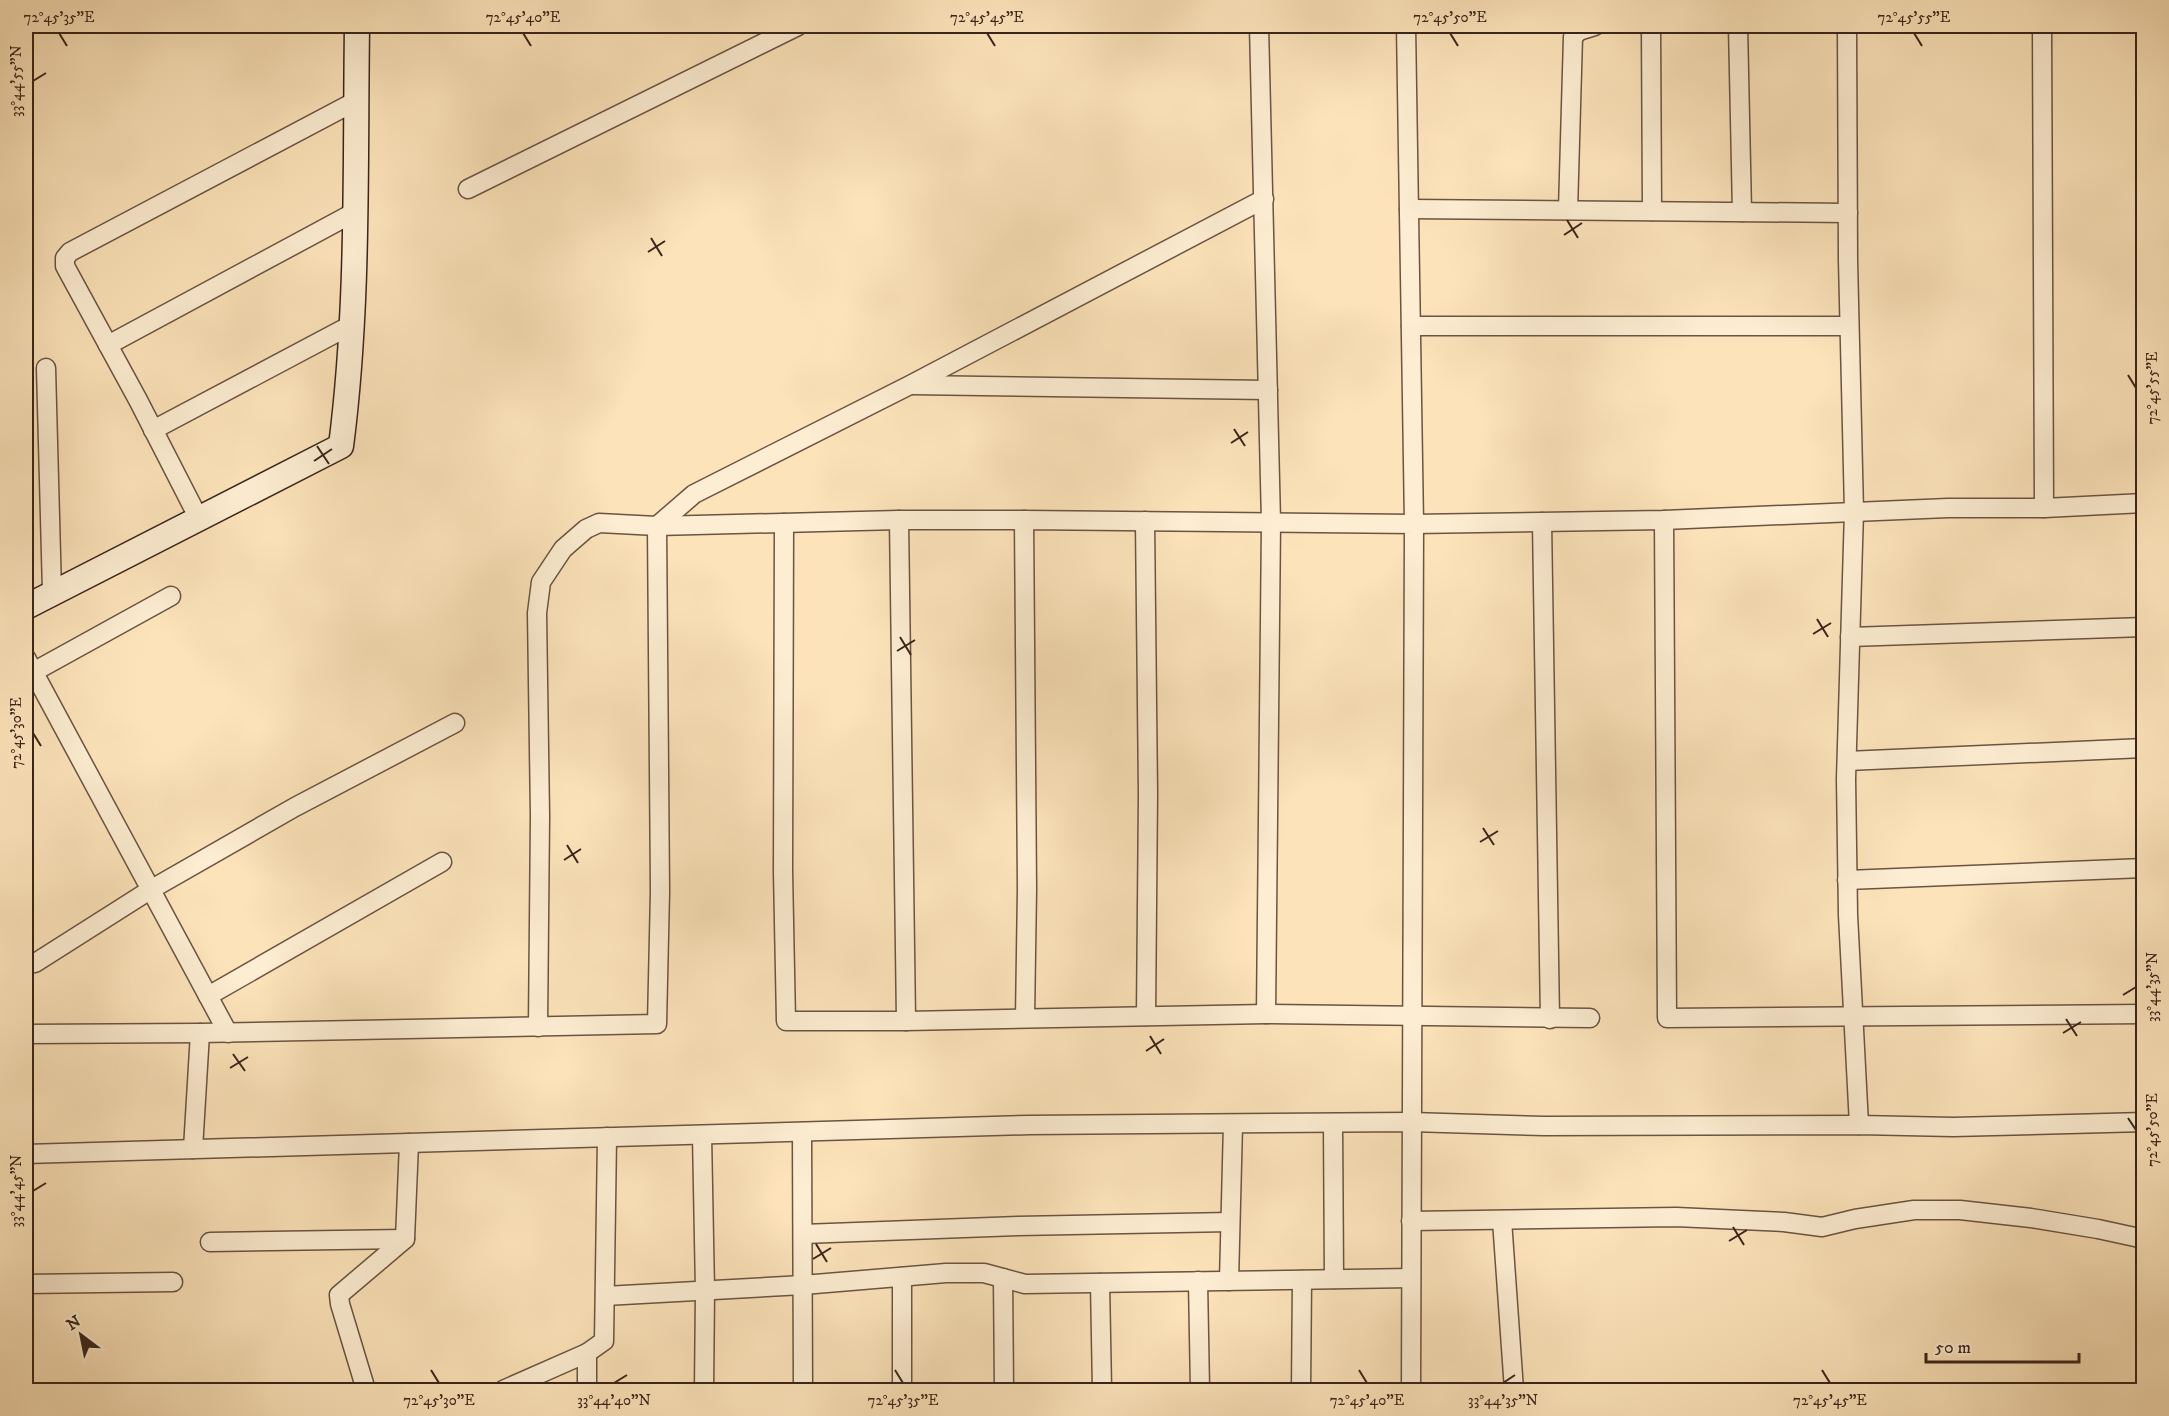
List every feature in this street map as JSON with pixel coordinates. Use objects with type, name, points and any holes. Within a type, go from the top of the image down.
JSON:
[{"type":"street","points":[[26,607],[341,446],[349,382],[355,212],[357,26]]},
{"type":"street","points":[[1259,26],[1271,522],[1266,1014]]},
{"type":"street","points":[[1406,26],[1414,524],[1411,1390]]},
{"type":"street","points":[[1568,210],[1573,37],[1579,31],[1595,26]]},
{"type":"street","points":[[1651,26],[1652,211]]},
{"type":"street","points":[[1738,26],[1742,212]]},
{"type":"street","points":[[1847,26],[1854,511],[1847,761],[1847,880],[1860,1125]]},
{"type":"street","points":[[2042,26],[2044,508]]},
{"type":"street","points":[[468,189],[790,27]]},
{"type":"street","points":[[199,519],[66,266],[65,258],[70,252],[356,101]]},
{"type":"street","points":[[26,1034],[228,1033],[657,1024],[660,892],[657,526],[694,494],[910,385],[1264,199]]},
{"type":"street","points":[[1409,209],[1848,213]]},
{"type":"street","points":[[108,345],[355,212]]},
{"type":"street","points":[[153,430],[351,325]]},
{"type":"street","points":[[1411,326],[1850,327]]},
{"type":"street","points":[[46,368],[52,592]]},
{"type":"street","points":[[910,385],[1268,390]]},
{"type":"street","points":[[538,1028],[540,816],[537,613],[541,582],[563,549],[586,529],[599,523],[657,526],[899,520],[1024,520],[1414,524],[1664,520],[1854,511],[2044,508],[2144,503]]},
{"type":"street","points":[[899,520],[906,1021]]},
{"type":"street","points":[[1024,520],[1027,890],[1025,1017]]},
{"type":"street","points":[[1664,520],[1667,1018],[2144,1014]]},
{"type":"street","points":[[1145,521],[1148,794],[1146,1016]]},
{"type":"street","points":[[1542,522],[1550,1019]]},
{"type":"street","points":[[784,523],[783,872],[786,1021],[1266,1014],[1590,1018]]},
{"type":"street","points":[[171,596],[28,668],[228,1033]]},
{"type":"street","points":[[1850,637],[2144,627]]},
{"type":"street","points":[[35,963],[150,890],[295,807],[455,723]]},
{"type":"street","points":[[1847,761],[2144,748]]},
{"type":"street","points":[[208,996],[442,862]]},
{"type":"street","points":[[1847,880],[2144,868]]},
{"type":"street","points":[[193,1149],[200,1033]]},
{"type":"street","points":[[26,1154],[1029,1125],[1411,1122],[1544,1126],[1953,1127],[2144,1122]]},
{"type":"street","points":[[1333,1123],[1334,1279]]},
{"type":"street","points":[[1229,1281],[1233,1124]]},
{"type":"street","points":[[802,1132],[803,1390]]},
{"type":"street","points":[[702,1135],[704,1390]]},
{"type":"street","points":[[503,1390],[587,1353],[604,1341],[607,1137]]},
{"type":"street","points":[[366,1390],[339,1295],[405,1239],[409,1143]]},
{"type":"street","points":[[1411,1221],[1676,1217],[1784,1222],[1822,1227],[1855,1219],[1914,1210],[1960,1210],[2031,1218],[2144,1239]]},
{"type":"street","points":[[1502,1220],[1514,1390]]},
{"type":"street","points":[[803,1234],[1018,1226],[1230,1222]]},
{"type":"street","points":[[210,1242],[405,1239]]},
{"type":"street","points":[[605,1296],[803,1285],[946,1273],[984,1273],[1025,1284],[1411,1278]]},
{"type":"street","points":[[902,1277],[902,1390]]},
{"type":"street","points":[[1003,1278],[1004,1390]]},
{"type":"street","points":[[1301,1390],[1302,1280]]},
{"type":"street","points":[[1198,1281],[1200,1390]]},
{"type":"street","points":[[26,1284],[173,1282]]},
{"type":"street","points":[[1100,1283],[1102,1390]]},
{"type":"street","points":[[587,1353],[587,1390]]}]
